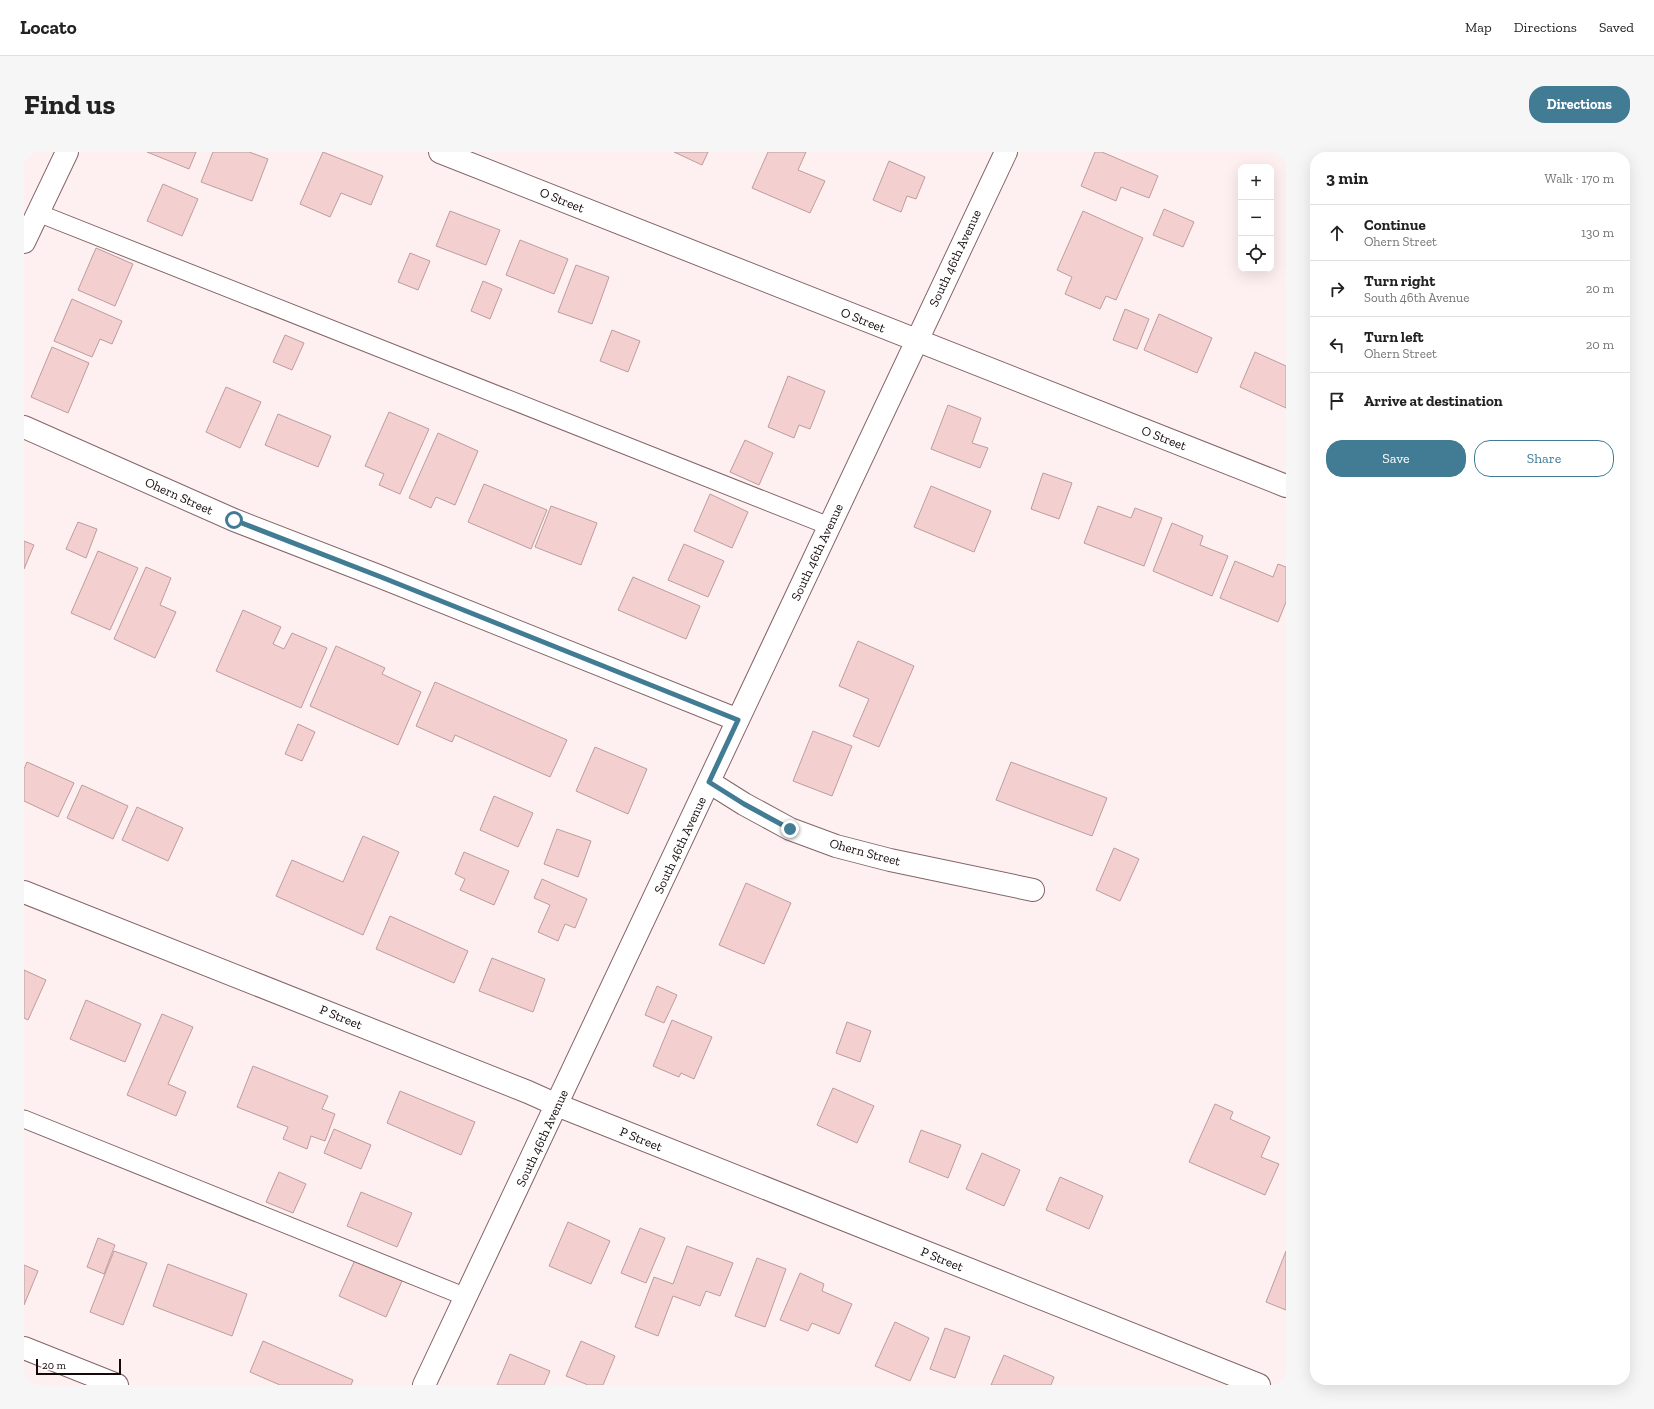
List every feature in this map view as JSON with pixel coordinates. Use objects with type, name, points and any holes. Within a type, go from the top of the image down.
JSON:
[{"type":"street","points":[[24,242],[67,152]]},
{"type":"street","name":"O Street","points":[[440,152],[1286,486]]},
{"type":"street","name":"South 46th Avenue","points":[[424,1385],[1006,152]]},
{"type":"street","name":"Ohern Street","points":[[24,427],[234,520],[381,577],[738,720]]},
{"type":"street","name":"Ohern Street","points":[[709,782],[744,804],[790,829],[836,846],[890,860],[1033,890]]},
{"type":"street","name":"P Street","points":[[24,892],[1259,1385]]},
{"type":"street","points":[[24,1348],[116,1385]]},
{"type":"lane","points":[[38,213],[829,526]]},
{"type":"lane","points":[[24,1118],[466,1297]]},
{"type":"building","points":[[147,152],[196,152],[189,169]]},
{"type":"building","points":[[213,152],[249,152],[268,159],[252,201],[201,182]]},
{"type":"building","points":[[323,152],[383,176],[371,205],[341,193],[330,217],[300,204]]},
{"type":"building","points":[[674,152],[708,152],[702,165]]},
{"type":"building","points":[[768,152],[806,152],[798,170],[825,181],[810,213],[752,188]]},
{"type":"building","points":[[1095,152],[1102,152],[1158,176],[1149,198],[1121,187],[1116,201],[1081,186]]},
{"type":"building","points":[[889,161],[925,177],[916,199],[907,196],[901,212],[873,200]]},
{"type":"building","points":[[163,184],[198,199],[182,236],[147,221]]},
{"type":"building","points":[[1164,209],[1194,222],[1183,247],[1153,235]]},
{"type":"building","points":[[450,211],[500,230],[486,265],[436,246]]},
{"type":"building","points":[[1083,211],[1143,238],[1116,300],[1106,296],[1100,309],[1065,294],[1072,277],[1057,270]]},
{"type":"building","points":[[520,240],[568,259],[554,294],[506,275]]},
{"type":"building","points":[[96,248],[133,264],[115,306],[78,290]]},
{"type":"building","points":[[410,253],[430,261],[418,290],[398,282]]},
{"type":"building","points":[[576,265],[609,277],[592,324],[558,312]]},
{"type":"building","points":[[483,281],[502,289],[490,319],[471,311]]},
{"type":"building","points":[[72,299],[122,321],[112,344],[100,339],[92,357],[54,341]]},
{"type":"building","points":[[1125,309],[1149,319],[1137,349],[1113,340]]},
{"type":"building","points":[[1159,314],[1212,338],[1197,373],[1144,350]]},
{"type":"building","points":[[612,330],[640,341],[628,372],[600,361]]},
{"type":"building","points":[[285,335],[304,343],[292,370],[273,362]]},
{"type":"building","points":[[52,347],[89,363],[68,413],[31,397]]},
{"type":"building","points":[[1255,352],[1286,366],[1286,408],[1240,387]]},
{"type":"building","points":[[788,376],[825,391],[810,429],[799,425],[794,438],[768,427]]},
{"type":"building","points":[[226,387],[261,402],[240,448],[206,432]]},
{"type":"building","points":[[948,405],[981,418],[972,443],[988,448],[980,468],[931,449]]},
{"type":"building","points":[[389,412],[429,429],[400,494],[379,485],[384,474],[365,466]]},
{"type":"building","points":[[278,414],[331,436],[318,467],[265,445]]},
{"type":"building","points":[[438,433],[478,451],[455,505],[436,497],[431,508],[409,498]]},
{"type":"building","points":[[745,440],[773,453],[759,485],[730,472]]},
{"type":"building","points":[[1043,473],[1072,483],[1059,519],[1031,509]]},
{"type":"building","points":[[484,484],[547,510],[531,549],[468,522]]},
{"type":"building","points":[[931,486],[991,511],[974,552],[914,527]]},
{"type":"building","points":[[710,494],[748,512],[732,548],[694,531]]},
{"type":"building","points":[[551,506],[597,523],[581,565],[535,547]]},
{"type":"building","points":[[1098,506],[1131,518],[1135,508],[1162,518],[1144,566],[1084,543]]},
{"type":"building","points":[[78,522],[97,529],[86,558],[66,549]]},
{"type":"building","points":[[1172,523],[1203,536],[1200,545],[1228,556],[1212,596],[1153,571]]},
{"type":"building","points":[[24,541],[34,545],[24,569]]},
{"type":"building","points":[[684,544],[724,561],[708,597],[668,580]]},
{"type":"building","points":[[98,551],[138,568],[110,630],[71,613]]},
{"type":"building","points":[[1235,561],[1273,577],[1278,564],[1286,567],[1286,602],[1278,622],[1220,598]]},
{"type":"building","points":[[146,567],[171,578],[160,605],[176,612],[155,658],[114,639]]},
{"type":"building","points":[[633,577],[700,606],[686,639],[618,610]]},
{"type":"building","points":[[243,610],[281,627],[273,644],[284,649],[292,633],[327,648],[301,708],[216,671]]},
{"type":"building","points":[[858,641],[914,666],[879,747],[853,736],[869,699],[839,686]]},
{"type":"building","points":[[336,646],[385,668],[382,674],[421,692],[398,745],[310,706]]},
{"type":"building","points":[[435,682],[567,740],[550,777],[455,735],[452,742],[416,726]]},
{"type":"building","points":[[298,724],[315,732],[302,761],[285,754]]},
{"type":"building","points":[[813,731],[852,746],[832,796],[793,781]]},
{"type":"building","points":[[595,747],[647,769],[628,814],[576,791]]},
{"type":"building","points":[[27,762],[74,783],[58,817],[24,801],[24,769]]},
{"type":"building","points":[[1011,762],[1107,798],[1092,836],[996,800]]},
{"type":"building","points":[[82,785],[128,806],[113,839],[67,818]]},
{"type":"building","points":[[494,796],[533,813],[518,847],[480,830]]},
{"type":"building","points":[[137,807],[183,828],[168,861],[122,840]]},
{"type":"building","points":[[557,829],[591,841],[578,877],[544,864]]},
{"type":"building","points":[[363,836],[399,852],[363,935],[276,896],[292,860],[343,882]]},
{"type":"building","points":[[1114,848],[1139,859],[1120,901],[1096,890]]},
{"type":"building","points":[[464,852],[509,871],[494,905],[460,890],[465,879],[455,874]]},
{"type":"building","points":[[542,879],[587,899],[575,928],[565,924],[558,941],[538,932],[550,905],[534,898]]},
{"type":"building","points":[[746,883],[791,903],[764,964],[719,945]]},
{"type":"building","points":[[390,916],[468,951],[454,983],[376,949]]},
{"type":"building","points":[[492,958],[545,979],[533,1012],[479,991]]},
{"type":"building","points":[[24,970],[46,980],[28,1020],[24,1018]]},
{"type":"building","points":[[657,986],[677,995],[664,1023],[645,1015]]},
{"type":"building","points":[[86,1000],[141,1024],[125,1062],[70,1039]]},
{"type":"building","points":[[162,1014],[193,1027],[168,1084],[186,1092],[176,1116],[127,1095]]},
{"type":"building","points":[[672,1020],[712,1037],[694,1079],[681,1073],[679,1077],[653,1066]]},
{"type":"building","points":[[847,1022],[871,1031],[860,1062],[836,1053]]},
{"type":"building","points":[[253,1066],[328,1096],[322,1109],[335,1114],[325,1141],[311,1136],[307,1149],[283,1139],[288,1127],[237,1107]]},
{"type":"building","points":[[833,1088],[874,1106],[857,1143],[817,1125]]},
{"type":"building","points":[[400,1091],[475,1122],[461,1155],[387,1123]]},
{"type":"building","points":[[1215,1104],[1233,1112],[1230,1119],[1270,1137],[1261,1157],[1279,1164],[1265,1195],[1189,1162]]},
{"type":"building","points":[[334,1129],[371,1145],[361,1169],[324,1153]]},
{"type":"building","points":[[921,1130],[961,1145],[948,1178],[909,1162]]},
{"type":"building","points":[[982,1153],[1020,1170],[1004,1206],[966,1189]]},
{"type":"building","points":[[279,1172],[306,1184],[293,1213],[266,1202]]},
{"type":"building","points":[[1060,1177],[1103,1196],[1089,1229],[1046,1210]]},
{"type":"building","points":[[361,1192],[412,1213],[397,1247],[347,1226]]},
{"type":"building","points":[[568,1222],[610,1241],[591,1284],[549,1266]]},
{"type":"building","points":[[640,1228],[665,1238],[646,1283],[621,1273]]},
{"type":"building","points":[[98,1238],[115,1245],[104,1274],[87,1267]]},
{"type":"building","points":[[687,1246],[733,1263],[720,1296],[706,1291],[700,1306],[673,1296],[658,1336],[635,1327],[654,1277],[673,1284]]},
{"type":"building","points":[[114,1251],[147,1263],[123,1325],[90,1312]]},
{"type":"building","points":[[1286,1251],[1286,1310],[1266,1302]]},
{"type":"building","points":[[757,1258],[786,1269],[765,1327],[735,1316]]},
{"type":"building","points":[[355,1260],[402,1281],[386,1317],[339,1296]]},
{"type":"building","points":[[168,1264],[247,1294],[232,1336],[153,1306]]},
{"type":"building","points":[[24,1265],[38,1271],[24,1305]]},
{"type":"building","points":[[800,1273],[824,1284],[822,1291],[852,1304],[839,1334],[812,1323],[808,1331],[780,1320]]},
{"type":"building","points":[[895,1322],[929,1338],[910,1381],[875,1366]]},
{"type":"building","points":[[945,1328],[970,1337],[955,1378],[930,1369]]},
{"type":"building","points":[[263,1341],[353,1380],[351,1385],[280,1385],[250,1372]]},
{"type":"building","points":[[581,1341],[615,1356],[603,1385],[588,1385],[566,1376]]},
{"type":"building","points":[[510,1354],[550,1371],[544,1385],[497,1385]]},
{"type":"building","points":[[1004,1355],[1054,1377],[1051,1385],[991,1385]]},
{"type":"route","points":[[234,520],[381,577],[738,720],[709,782],[744,804],[790,829]]}]
